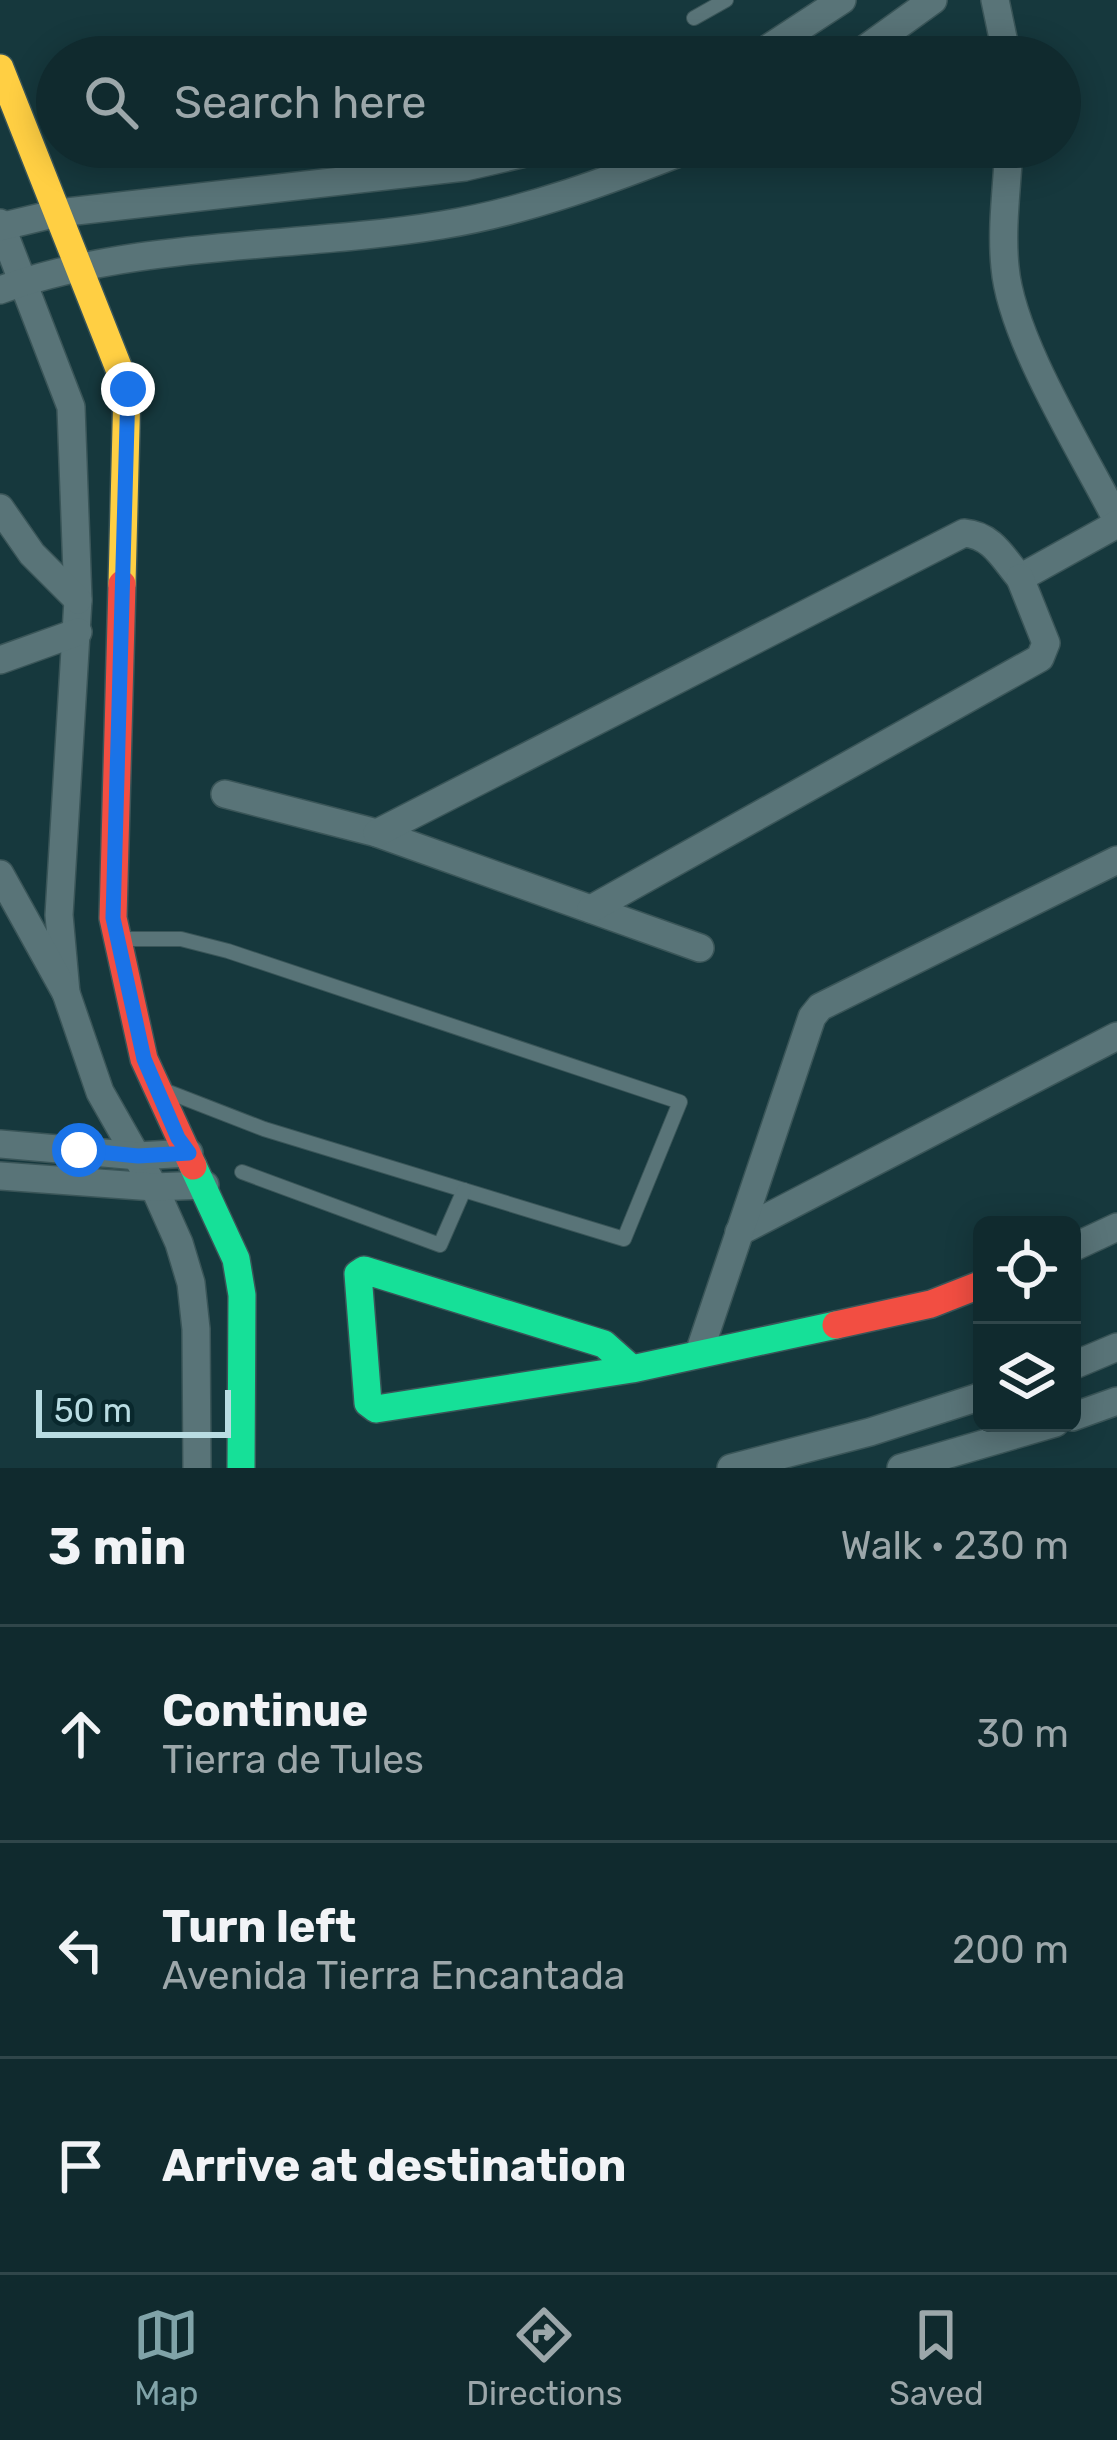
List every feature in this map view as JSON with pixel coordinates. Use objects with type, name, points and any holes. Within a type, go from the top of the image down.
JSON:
[{"type":"street","points":[[787,36],[842,0]]},
{"type":"street","points":[[883,36],[933,0]]},
{"type":"street","points":[[995,0],[1003,36]]},
{"type":"street","points":[[0,68],[36,158]]},
{"type":"street","points":[[40,168],[128,389],[113,918],[154,1087],[205,1185],[236,1259],[242,1295],[241,1468]]},
{"type":"street","points":[[66,993],[59,915],[78,632],[71,407],[13,285],[1,226],[58,213],[448,168]]},
{"type":"street","points":[[13,285],[78,266],[444,225],[578,189],[636,168]]},
{"type":"street","points":[[1008,168],[1005,269],[1012,302],[1033,356],[1117,522],[1020,578]]},
{"type":"street","points":[[0,508],[32,554],[78,600]]},
{"type":"street","points":[[377,832],[964,533],[981,534],[991,542],[1020,578],[1046,643],[1040,658],[591,909]]},
{"type":"street","points":[[0,660],[78,632]]},
{"type":"street","points":[[225,794],[377,832],[700,948]]},
{"type":"street","points":[[699,1353],[812,1017],[820,1007],[1117,860]]},
{"type":"street","points":[[0,874],[66,993],[100,1092],[138,1156],[179,1243],[191,1283],[196,1329],[197,1468]]},
{"type":"street","points":[[740,1232],[1117,1036]]},
{"type":"street","points":[[0,1144],[138,1156],[189,1153]]},
{"type":"street","points":[[0,1176],[154,1187],[205,1185]]},
{"type":"street","points":[[1081,1244],[1117,1226]]},
{"type":"street","points":[[632,1369],[604,1344],[364,1270],[358,1274],[371,1408],[632,1369],[932,1304],[973,1288]]},
{"type":"street","points":[[1081,1362],[1117,1347]]},
{"type":"street","points":[[731,1468],[973,1399]]},
{"type":"street","points":[[1081,1414],[1117,1401]]},
{"type":"street","points":[[901,1468],[1024,1432]]},
{"type":"lane","points":[[694,18],[726,0]]},
{"type":"lane","points":[[117,939],[182,939],[229,951],[680,1102],[624,1239],[264,1129],[154,1087]]},
{"type":"lane","points":[[242,1172],[440,1245],[464,1190]]},
{"type":"traffic: fast","points":[[193,1166],[236,1259],[242,1295],[241,1468]]},
{"type":"traffic: fast","points":[[632,1369],[604,1344],[364,1270],[358,1274],[368,1403],[376,1409],[632,1369],[836,1325]]},
{"type":"traffic: slow","points":[[0,68],[36,159]]},
{"type":"traffic: slow","points":[[40,168],[127,389],[122,584]]},
{"type":"traffic: jam","points":[[122,584],[113,918],[144,1059],[193,1166]]},
{"type":"traffic: jam","points":[[836,1325],[931,1304],[973,1288]]},
{"type":"route","points":[[79,1150],[138,1156],[189,1153],[144,1059],[113,918],[128,389]]}]
